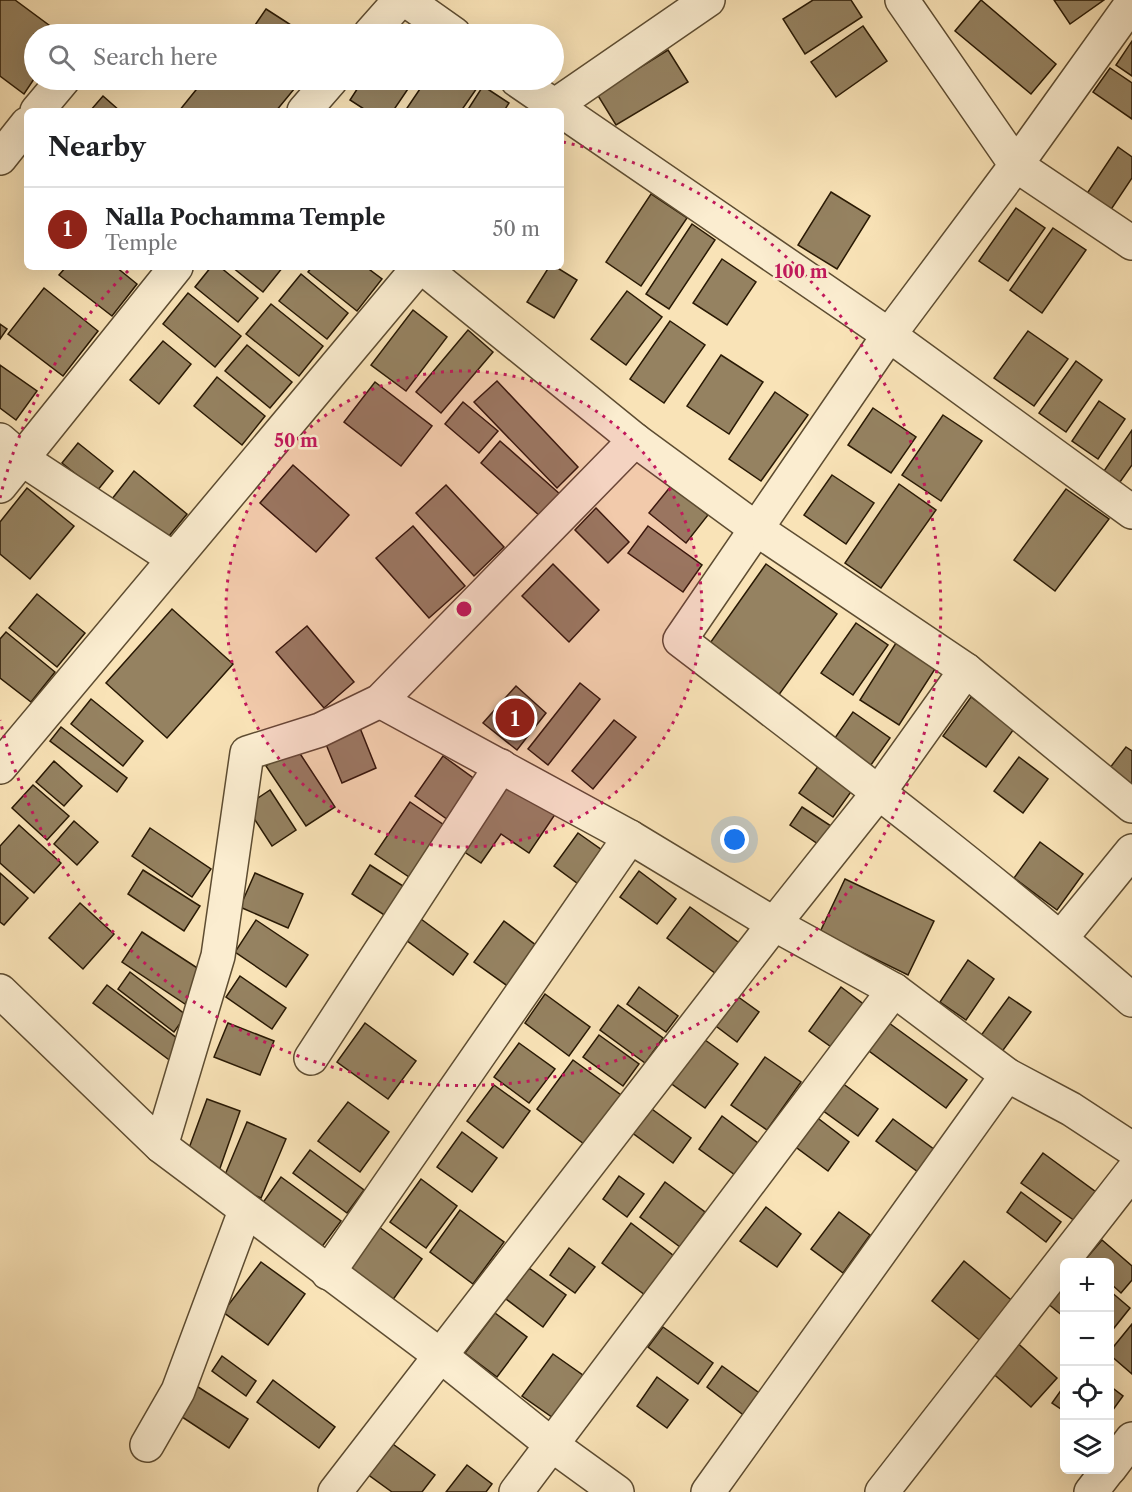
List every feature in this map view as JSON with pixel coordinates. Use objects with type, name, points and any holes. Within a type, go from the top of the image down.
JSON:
[{"type":"street","points":[[379,24],[400,0]]},
{"type":"street","points":[[406,0],[440,24]]},
{"type":"street","points":[[554,106],[708,0]]},
{"type":"street","points":[[902,0],[1016,165],[1132,243]]},
{"type":"street","points":[[1132,3],[890,335],[680,640],[879,792],[1060,938],[1132,1000]]},
{"type":"street","points":[[40,108],[55,90]]},
{"type":"street","points":[[307,108],[322,90]]},
{"type":"street","points":[[531,90],[557,108]]},
{"type":"street","points":[[564,113],[890,335],[1132,512]]},
{"type":"street","points":[[0,158],[24,128]]},
{"type":"street","points":[[0,486],[11,450],[173,270]]},
{"type":"street","points":[[0,767],[417,270]]},
{"type":"street","points":[[424,270],[634,440],[755,528],[966,670],[1132,806]]},
{"type":"street","points":[[161,1146],[218,956],[247,753],[320,730],[380,701],[634,440]]},
{"type":"street","points":[[11,450],[174,559]]},
{"type":"street","points":[[334,1492],[879,792],[966,670]]},
{"type":"street","points":[[380,701],[630,837],[774,924],[894,990],[1007,1074],[1071,1109],[1132,1149]]},
{"type":"street","points":[[311,1058],[501,766]]},
{"type":"street","points":[[328,1273],[630,837]]},
{"type":"street","points":[[1060,938],[1132,851]]},
{"type":"street","points":[[516,1492],[894,990]]},
{"type":"street","points":[[0,991],[161,1146],[441,1356],[552,1445],[617,1492]]},
{"type":"street","points":[[708,1492],[1007,1074]]},
{"type":"street","points":[[882,1492],[1132,1172]]},
{"type":"street","points":[[147,1446],[178,1391],[245,1210]]},
{"type":"street","points":[[1114,1462],[1132,1439]]},
{"type":"street","points":[[1091,1492],[1105,1474]]},
{"type":"building","points":[[0,0],[15,0],[47,24],[24,24],[24,90],[27,90],[24,94],[0,76]]},
{"type":"building","points":[[813,0],[851,0],[862,17],[805,54],[783,19]]},
{"type":"building","points":[[981,0],[1056,64],[1031,94],[955,31]]},
{"type":"building","points":[[1054,0],[1104,0],[1070,24]]},
{"type":"building","points":[[266,9],[289,24],[256,24]]},
{"type":"building","points":[[863,26],[887,61],[836,97],[811,62]]},
{"type":"building","points":[[1132,41],[1132,76],[1116,65]]},
{"type":"building","points":[[668,50],[688,82],[616,125],[597,94]]},
{"type":"building","points":[[1110,68],[1132,83],[1132,119],[1093,92]]},
{"type":"building","points":[[196,90],[293,90],[278,108],[181,108]]},
{"type":"building","points":[[356,90],[407,90],[395,108],[362,108],[350,100]]},
{"type":"building","points":[[419,90],[476,90],[463,108],[407,108]]},
{"type":"building","points":[[480,90],[489,90],[509,103],[506,108],[469,108]]},
{"type":"building","points":[[103,96],[117,108],[93,108]]},
{"type":"building","points":[[1118,147],[1132,157],[1132,178],[1110,211],[1086,195]]},
{"type":"building","points":[[831,192],[870,216],[837,269],[798,245]]},
{"type":"building","points":[[651,194],[687,218],[641,286],[606,262]]},
{"type":"building","points":[[1016,208],[1045,228],[1008,281],[979,261]]},
{"type":"building","points":[[692,224],[715,240],[669,309],[646,294]]},
{"type":"building","points":[[1053,228],[1086,250],[1042,313],[1010,290]]},
{"type":"building","points":[[722,259],[756,282],[727,325],[693,303]]},
{"type":"building","points":[[63,270],[120,270],[137,284],[112,316],[59,275]]},
{"type":"building","points":[[209,270],[224,270],[258,298],[238,322],[195,287]]},
{"type":"building","points":[[236,270],[281,270],[263,292]]},
{"type":"building","points":[[310,270],[370,270],[382,279],[357,311],[308,272]]},
{"type":"building","points":[[547,270],[561,270],[577,280],[554,318],[527,302]]},
{"type":"building","points":[[301,274],[348,313],[327,339],[279,301]]},
{"type":"building","points":[[44,288],[98,331],[63,376],[8,334]]},
{"type":"building","points":[[627,291],[662,317],[626,365],[591,339]]},
{"type":"building","points":[[188,293],[241,336],[215,367],[163,324]]},
{"type":"building","points":[[271,304],[323,346],[299,376],[246,334]]},
{"type":"building","points":[[413,310],[447,337],[406,391],[371,365]]},
{"type":"building","points":[[670,321],[705,345],[664,403],[630,379]]},
{"type":"building","points":[[0,324],[7,329],[0,339]]},
{"type":"building","points":[[468,330],[493,352],[441,413],[416,392]]},
{"type":"building","points":[[1028,331],[1068,359],[1034,406],[994,378]]},
{"type":"building","points":[[163,341],[191,364],[159,404],[130,380]]},
{"type":"building","points":[[247,345],[292,382],[270,408],[225,371]]},
{"type":"building","points":[[721,355],[763,382],[729,434],[687,406]]},
{"type":"building","points":[[1076,361],[1102,380],[1066,432],[1039,413]]},
{"type":"building","points":[[0,365],[37,391],[16,420],[0,408]]},
{"type":"building","points":[[217,377],[265,416],[242,445],[194,406]]},
{"type":"building","points":[[497,381],[578,467],[557,488],[474,402]]},
{"type":"building","points":[[375,382],[432,426],[401,466],[344,422]]},
{"type":"building","points":[[775,392],[808,415],[761,481],[729,459]]},
{"type":"building","points":[[1099,401],[1125,419],[1098,459],[1072,441]]},
{"type":"building","points":[[463,402],[498,431],[479,453],[445,424]]},
{"type":"building","points":[[873,408],[916,437],[891,473],[848,445]]},
{"type":"building","points":[[943,415],[982,441],[941,501],[902,475]]},
{"type":"building","points":[[1132,430],[1132,465],[1120,482],[1104,471]]},
{"type":"building","points":[[500,441],[561,495],[541,517],[481,463]]},
{"type":"building","points":[[78,443],[113,471],[97,491],[62,463]]},
{"type":"building","points":[[293,465],[349,515],[316,552],[260,503]]},
{"type":"building","points":[[134,471],[187,514],[160,547],[108,504]]},
{"type":"building","points":[[832,475],[874,503],[846,544],[804,515]]},
{"type":"building","points":[[899,484],[936,510],[881,588],[845,563]]},
{"type":"building","points":[[446,485],[504,547],[474,576],[416,513]]},
{"type":"building","points":[[671,486],[708,515],[686,543],[649,513]]},
{"type":"building","points":[[27,488],[74,526],[30,579],[0,554],[0,522]]},
{"type":"building","points":[[1066,489],[1109,519],[1055,591],[1014,560]]},
{"type":"building","points":[[596,508],[629,542],[608,563],[575,530]]},
{"type":"building","points":[[413,526],[465,586],[429,618],[376,558]]},
{"type":"building","points":[[648,526],[702,565],[683,592],[628,553]]},
{"type":"building","points":[[553,564],[599,610],[569,642],[522,596]]},
{"type":"building","points":[[766,564],[837,614],[778,696],[708,646]]},
{"type":"building","points":[[37,594],[85,633],[57,667],[9,628]]},
{"type":"building","points":[[172,609],[233,664],[167,738],[106,683]]},
{"type":"building","points":[[856,623],[888,645],[853,695],[821,673]]},
{"type":"building","points":[[307,626],[354,682],[324,708],[276,652]]},
{"type":"building","points":[[6,632],[55,672],[31,702],[0,678],[0,639]]},
{"type":"building","points":[[896,643],[935,669],[899,725],[860,700]]},
{"type":"building","points":[[580,683],[600,699],[548,765],[528,749]]},
{"type":"building","points":[[516,686],[546,713],[517,750],[483,723]]},
{"type":"building","points":[[971,697],[1014,729],[986,767],[943,736]]},
{"type":"building","points":[[91,699],[143,741],[123,766],[71,724]]},
{"type":"building","points":[[853,712],[890,738],[866,772],[830,745]]},
{"type":"building","points":[[614,720],[636,737],[593,789],[572,771]]},
{"type":"building","points":[[61,727],[127,778],[117,792],[50,741]]},
{"type":"building","points":[[360,728],[376,768],[342,783],[325,742]]},
{"type":"building","points":[[295,746],[335,807],[306,826],[266,766]]},
{"type":"building","points":[[1126,747],[1132,751],[1132,793],[1106,773]]},
{"type":"building","points":[[443,756],[483,785],[455,825],[415,796]]},
{"type":"building","points":[[1019,757],[1048,779],[1023,813],[994,791]]},
{"type":"building","points":[[54,761],[82,786],[64,806],[36,782]]},
{"type":"building","points":[[819,765],[853,789],[833,817],[799,793]]},
{"type":"building","points":[[510,776],[558,810],[529,853],[501,834],[481,863],[460,849]]},
{"type":"building","points":[[33,785],[69,816],[47,840],[12,808]]},
{"type":"building","points":[[270,790],[296,830],[272,846],[246,806]]},
{"type":"building","points":[[410,802],[447,827],[412,879],[375,854]]},
{"type":"building","points":[[802,807],[831,826],[818,844],[790,825]]},
{"type":"building","points":[[74,821],[98,842],[77,865],[54,844]]},
{"type":"building","points":[[19,825],[61,863],[34,893],[0,863],[0,846]]},
{"type":"building","points":[[150,828],[211,869],[192,897],[132,856]]},
{"type":"building","points":[[578,833],[609,855],[585,889],[554,866]]},
{"type":"building","points":[[1040,842],[1083,874],[1057,910],[1014,878]]},
{"type":"building","points":[[370,865],[414,893],[395,922],[352,894]]},
{"type":"building","points":[[143,870],[200,906],[184,931],[128,894]]},
{"type":"building","points":[[639,871],[676,899],[657,924],[620,897]]},
{"type":"building","points":[[0,873],[28,898],[4,925],[0,922]]},
{"type":"building","points":[[255,873],[303,894],[288,928],[240,907]]},
{"type":"building","points":[[845,879],[934,921],[908,975],[820,932]]},
{"type":"building","points":[[80,903],[114,934],[83,969],[49,938]]},
{"type":"building","points":[[690,907],[742,945],[719,976],[667,938]]},
{"type":"building","points":[[421,919],[468,954],[453,975],[406,940]]},
{"type":"building","points":[[256,920],[308,955],[286,987],[235,952]]},
{"type":"building","points":[[504,921],[545,952],[516,992],[474,962]]},
{"type":"building","points":[[142,932],[205,973],[185,1004],[122,962]]},
{"type":"building","points":[[968,960],[994,979],[966,1020],[940,1002]]},
{"type":"building","points":[[130,972],[186,1015],[174,1032],[118,989]]},
{"type":"building","points":[[240,976],[286,1008],[272,1029],[226,997]]},
{"type":"building","points":[[107,985],[186,1045],[172,1062],[93,1003]]},
{"type":"building","points":[[639,987],[678,1016],[666,1032],[627,1004]]},
{"type":"building","points":[[841,987],[866,1006],[834,1049],[809,1031]]},
{"type":"building","points":[[730,991],[759,1012],[737,1042],[708,1020]]},
{"type":"building","points":[[545,994],[590,1027],[569,1056],[525,1023]]},
{"type":"building","points":[[1009,997],[1031,1012],[998,1057],[977,1041]]},
{"type":"building","points":[[618,1005],[663,1038],[645,1063],[600,1030]]},
{"type":"building","points":[[228,1023],[274,1041],[260,1075],[214,1057]]},
{"type":"building","points":[[365,1023],[416,1061],[388,1099],[337,1062]]},
{"type":"building","points":[[889,1023],[967,1080],[946,1108],[869,1051]]},
{"type":"building","points":[[599,1035],[639,1064],[623,1086],[583,1057]]},
{"type":"building","points":[[701,1037],[738,1064],[705,1108],[669,1082]]},
{"type":"building","points":[[519,1043],[555,1069],[529,1103],[494,1077]]},
{"type":"building","points":[[765,1057],[801,1082],[767,1130],[731,1105]]},
{"type":"building","points":[[573,1060],[621,1095],[584,1144],[537,1109]]},
{"type":"building","points":[[842,1083],[878,1109],[858,1136],[822,1110]]},
{"type":"building","points":[[494,1085],[530,1111],[503,1148],[467,1121]]},
{"type":"building","points":[[207,1099],[240,1111],[219,1171],[185,1159]]},
{"type":"building","points":[[641,1101],[691,1138],[673,1163],[623,1126]]},
{"type":"building","points":[[348,1102],[389,1132],[360,1172],[318,1141]]},
{"type":"building","points":[[722,1116],[766,1149],[742,1180],[699,1149]]},
{"type":"building","points":[[815,1116],[849,1142],[828,1171],[793,1145]]},
{"type":"building","points":[[893,1119],[935,1150],[918,1172],[876,1141]]},
{"type":"building","points":[[247,1122],[286,1139],[261,1198],[222,1182]]},
{"type":"building","points":[[462,1132],[497,1158],[472,1192],[437,1167]]},
{"type":"building","points":[[310,1150],[364,1190],[347,1213],[293,1173]]},
{"type":"building","points":[[1043,1153],[1096,1192],[1075,1221],[1021,1183]]},
{"type":"building","points":[[619,1176],[644,1194],[627,1217],[603,1199]]},
{"type":"building","points":[[281,1177],[341,1221],[321,1248],[262,1204]]},
{"type":"building","points":[[421,1179],[457,1206],[426,1248],[390,1222]]},
{"type":"building","points":[[665,1182],[705,1212],[680,1247],[640,1217]]},
{"type":"building","points":[[1021,1192],[1061,1222],[1046,1242],[1007,1212]]},
{"type":"building","points":[[766,1207],[801,1234],[777,1267],[740,1241]]},
{"type":"building","points":[[460,1210],[504,1242],[473,1284],[430,1252]]},
{"type":"building","points":[[839,1212],[870,1235],[843,1273],[811,1249]]},
{"type":"building","points":[[631,1223],[674,1256],[645,1295],[602,1263]]},
{"type":"building","points":[[379,1227],[422,1259],[392,1301],[348,1268]]},
{"type":"building","points":[[1102,1240],[1132,1266],[1132,1280],[1121,1293],[1114,1287],[1114,1258],[1087,1258]]},
{"type":"building","points":[[569,1248],[595,1267],[575,1293],[550,1275]]},
{"type":"building","points":[[964,1261],[1015,1303],[983,1343],[932,1301]]},
{"type":"building","points":[[261,1262],[305,1294],[268,1345],[223,1312]]},
{"type":"building","points":[[529,1268],[566,1295],[543,1327],[506,1299]]},
{"type":"building","points":[[1060,1287],[1060,1314],[1047,1303]]},
{"type":"building","points":[[1114,1294],[1130,1308],[1114,1328]]},
{"type":"building","points":[[495,1313],[527,1337],[497,1377],[465,1353]]},
{"type":"building","points":[[1132,1324],[1132,1374],[1114,1358],[1114,1346]]},
{"type":"building","points":[[663,1327],[713,1363],[698,1384],[648,1347]]},
{"type":"building","points":[[1014,1340],[1057,1378],[1031,1407],[989,1370]]},
{"type":"building","points":[[553,1354],[587,1378],[556,1420],[522,1396]]},
{"type":"building","points":[[222,1356],[256,1381],[246,1396],[212,1371]]},
{"type":"building","points":[[722,1366],[762,1395],[746,1417],[707,1387]]},
{"type":"building","points":[[657,1377],[688,1400],[667,1428],[637,1406]]},
{"type":"building","points":[[273,1380],[335,1427],[319,1448],[257,1402]]},
{"type":"building","points":[[195,1385],[248,1419],[229,1448],[176,1413]]},
{"type":"building","points":[[1114,1389],[1123,1396],[1114,1408]]},
{"type":"building","points":[[1060,1392],[1060,1408],[1052,1403]]},
{"type":"building","points":[[386,1439],[435,1475],[422,1492],[392,1492],[363,1471]]},
{"type":"building","points":[[467,1465],[492,1484],[486,1492],[446,1492]]},
{"type":"place","name":"Nalla Pochamma Temple","points":[[515,718]]}]
